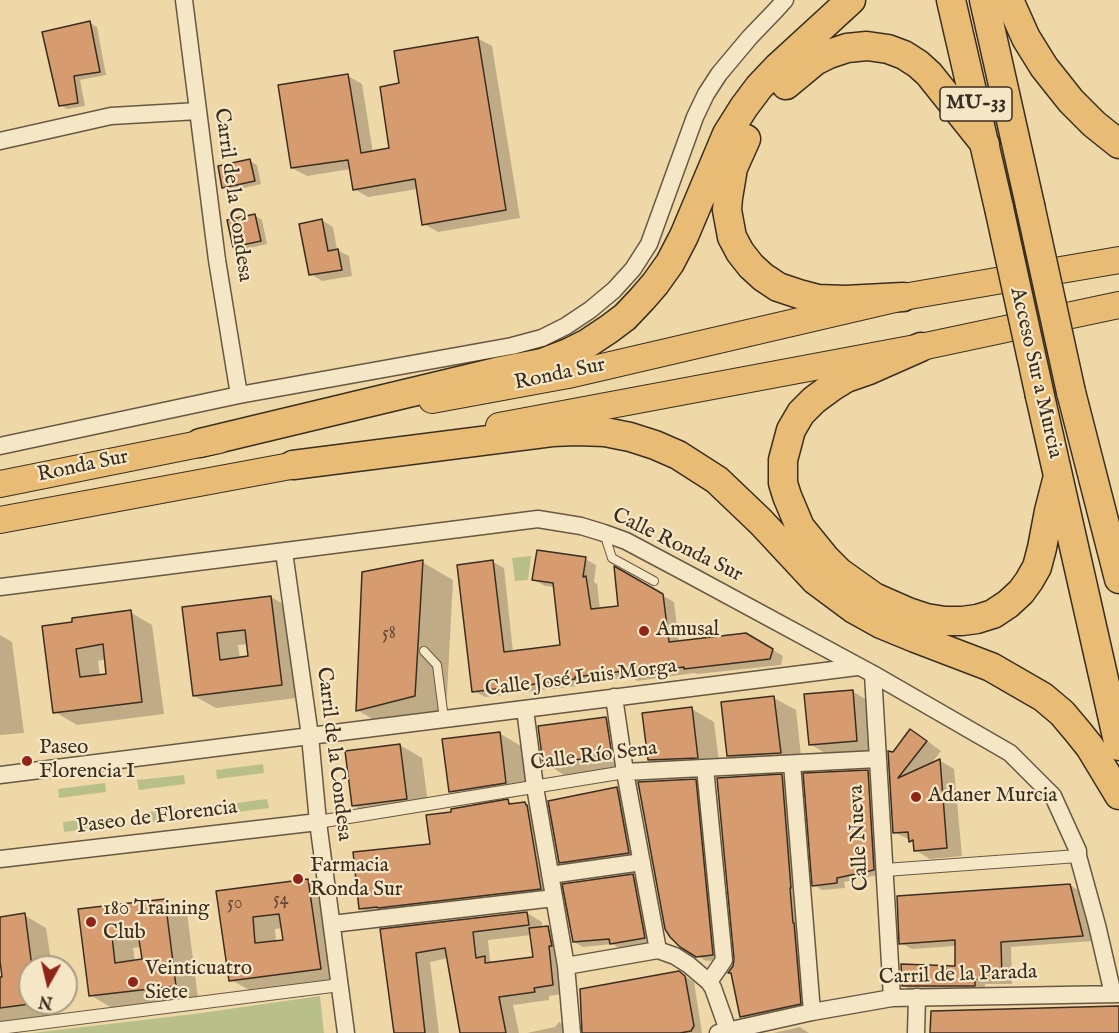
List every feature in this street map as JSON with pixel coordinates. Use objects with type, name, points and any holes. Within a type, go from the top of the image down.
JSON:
[{"type":"highway","points":[[200,444],[496,372],[542,363],[588,343],[609,329],[625,317],[642,299],[670,263],[728,134],[744,107],[778,67],[852,0]]},
{"type":"highway","name":"Acceso Sur a Murcia","points":[[951,0],[1119,746]]},
{"type":"highway","name":"Acceso Sur a Murcia","points":[[984,0],[1071,392],[1119,579]]},
{"type":"highway","points":[[1009,0],[1026,38],[1044,67],[1071,101],[1119,144]]},
{"type":"highway","points":[[903,297],[845,300],[818,298],[778,287],[751,266],[732,237],[728,210],[733,168],[747,137],[773,99],[814,61],[847,48],[867,46],[896,52],[918,64],[930,74],[985,144]]},
{"type":"highway","points":[[921,347],[846,378],[833,386],[801,413],[791,430],[783,460],[783,483],[792,511],[806,535],[826,560],[874,597],[926,618],[962,621],[993,614],[1021,592],[1037,567],[1058,476]]},
{"type":"highway","points":[[294,465],[560,432],[605,432],[655,445],[678,455],[717,480],[761,522],[815,580],[854,609],[881,624],[990,667],[1042,697],[1062,713],[1090,747],[1119,795]]},
{"type":"main road","name":"Ronda Sur","points":[[0,484],[568,375],[903,297],[1119,261]]},
{"type":"main road","name":"Ronda Sur","points":[[0,520],[921,347],[1119,305]]},
{"type":"street","name":"Carril de la Condesa","points":[[184,0],[217,260],[239,395]]},
{"type":"street","points":[[0,446],[239,395],[512,346],[542,338],[566,326],[614,290],[633,269],[649,244],[695,117],[706,94],[719,74],[750,37],[785,0]]},
{"type":"street","points":[[0,141],[111,116],[198,111]]},
{"type":"street","name":"Calle Ronda Sur","points":[[0,587],[538,519],[604,532],[626,541],[873,674],[1010,753],[1053,796],[1078,851],[1116,994]]},
{"type":"street","name":"Carril de la Condesa","points":[[284,552],[310,736],[318,822],[346,1033]]},
{"type":"street","name":"Calle José Luis Morga","points":[[310,736],[857,667]]},
{"type":"street","name":"Calle Nueva","points":[[873,674],[892,998]]},
{"type":"street","points":[[614,698],[625,772],[658,950]]},
{"type":"street","points":[[525,709],[535,787],[566,966],[572,1033]]},
{"type":"street","points":[[0,775],[310,736]]},
{"type":"street","name":"Calle Río Sena","points":[[318,822],[625,772],[878,759]]},
{"type":"street","points":[[792,764],[812,1012]]},
{"type":"street","points":[[705,768],[724,960],[709,982]]},
{"type":"street","name":"Paseo de Florencia","points":[[0,859],[318,822]]},
{"type":"street","points":[[885,870],[1078,856]]},
{"type":"street","points":[[550,875],[642,862]]},
{"type":"street","points":[[332,924],[554,898]]},
{"type":"street","points":[[566,966],[658,950],[675,956],[709,982],[713,988],[726,1032]]},
{"type":"street","points":[[0,1028],[340,985]]},
{"type":"street","name":"Carril de la Parada","points":[[726,1032],[812,1012],[892,998],[1116,994]]},
{"type":"street","points":[[916,997],[916,1033]]},
{"type":"lane","points":[[604,532],[612,558],[654,581]]},
{"type":"lane","points":[[424,651],[437,665],[444,719]]},
{"type":"green space","points":[[531,556],[528,580],[515,581],[512,558]]},
{"type":"green space","points":[[263,764],[264,773],[217,779],[216,770]]},
{"type":"green space","points":[[184,775],[185,784],[139,790],[137,780]]},
{"type":"green space","points":[[105,783],[106,792],[59,798],[58,789]]},
{"type":"green space","points":[[267,799],[269,808],[222,814],[221,805]]},
{"type":"green space","points":[[189,807],[190,817],[144,823],[142,813]]},
{"type":"green space","points":[[109,817],[111,826],[64,832],[63,822]]},
{"type":"green space","points":[[320,996],[324,1033],[32,1033],[194,1014]]},
{"type":"building","points":[[90,21],[100,72],[74,76],[78,103],[59,106],[42,32]]},
{"type":"building","points":[[478,37],[506,210],[422,225],[415,179],[353,190],[348,160],[291,168],[278,85],[348,74],[361,153],[389,148],[380,87],[399,83],[394,51]]},
{"type":"building","points":[[250,159],[255,181],[222,188],[218,166]]},
{"type":"building","points":[[255,214],[261,241],[233,247],[227,220]]},
{"type":"building","points":[[322,219],[328,251],[338,249],[342,270],[309,275],[299,224]]},
{"type":"building","points":[[537,550],[586,557],[583,577],[586,576],[591,609],[618,606],[614,566],[663,594],[669,642],[746,633],[773,649],[770,659],[625,675],[625,671],[472,692],[457,565],[493,560],[504,652],[560,645],[553,583],[532,580]]},
{"type":"building","points":[[423,560],[415,696],[356,711],[362,572]]},
{"type":"building","points":[[271,596],[282,685],[193,696],[182,607]],"holes":[[[245,630],[248,656],[220,660],[217,633]]]},
{"type":"building","points":[[131,610],[142,702],[53,713],[42,626],[72,622],[72,618]],"holes":[[[103,644],[106,674],[80,677],[76,649]]]},
{"type":"building","points":[[853,690],[857,741],[809,745],[804,694]]},
{"type":"building","points":[[774,696],[781,753],[727,756],[721,702]]},
{"type":"building","points":[[692,707],[698,758],[648,760],[642,713]]},
{"type":"building","points":[[606,717],[612,755],[543,764],[538,726]]},
{"type":"building","name":"Adaner Murcia","points":[[910,729],[927,741],[898,778],[940,759],[947,848],[914,851],[913,840],[909,842],[908,832],[893,833],[888,751],[893,752]]},
{"type":"building","points":[[500,732],[506,783],[449,792],[442,739]]},
{"type":"building","points":[[400,744],[407,799],[352,806],[345,751]]},
{"type":"building","points":[[868,770],[874,870],[837,878],[837,883],[812,886],[803,773]]},
{"type":"building","points":[[782,774],[801,1004],[740,1017],[731,973],[728,973],[733,966],[734,959],[717,778]]},
{"type":"building","points":[[696,779],[713,955],[696,957],[680,947],[665,929],[638,782]]},
{"type":"building","points":[[617,787],[629,853],[559,863],[548,801]]},
{"type":"building","points":[[508,799],[509,804],[525,802],[527,805],[541,889],[359,909],[353,852],[430,844],[426,815],[451,812],[451,809]]},
{"type":"building","points":[[633,874],[645,938],[610,944],[609,939],[573,942],[562,884]]},
{"type":"building","points":[[308,879],[321,969],[229,981],[216,891]],"holes":[[[279,914],[283,940],[255,943],[253,917]]]},
{"type":"building","points":[[1070,884],[1083,936],[1001,942],[1002,979],[975,979],[975,986],[902,986],[901,964],[955,966],[955,940],[899,944],[897,896]]},
{"type":"building","points":[[165,899],[176,986],[89,996],[78,909]],"holes":[[[138,933],[142,959],[115,963],[112,936]]]},
{"type":"building","points":[[527,912],[529,925],[473,932],[476,958],[485,956],[485,963],[533,957],[529,928],[548,926],[552,946],[549,946],[553,985],[534,988],[535,992],[499,997],[506,1033],[460,1033],[445,948],[416,953],[425,1033],[394,1033],[380,929]]},
{"type":"building","points":[[25,913],[30,955],[18,955],[18,1006],[0,1008],[0,977],[2,977],[0,917]]},
{"type":"building","points":[[679,971],[685,976],[694,1026],[691,1031],[582,1033],[580,989]]},
{"type":"building","points":[[1119,1006],[1119,1033],[930,1033],[931,1011]]},
{"type":"place","name":"Amusal","points":[[644,631]]},
{"type":"place","name":"Paseo Florencia I","points":[[27,761]]},
{"type":"place","name":"Adaner Murcia","points":[[916,797]]},
{"type":"place","name":"Farmacia Ronda Sur","points":[[298,879]]},
{"type":"place","name":"180 Training Club","points":[[91,922]]},
{"type":"place","name":"Veinticuatro Siete","points":[[133,982]]}]
